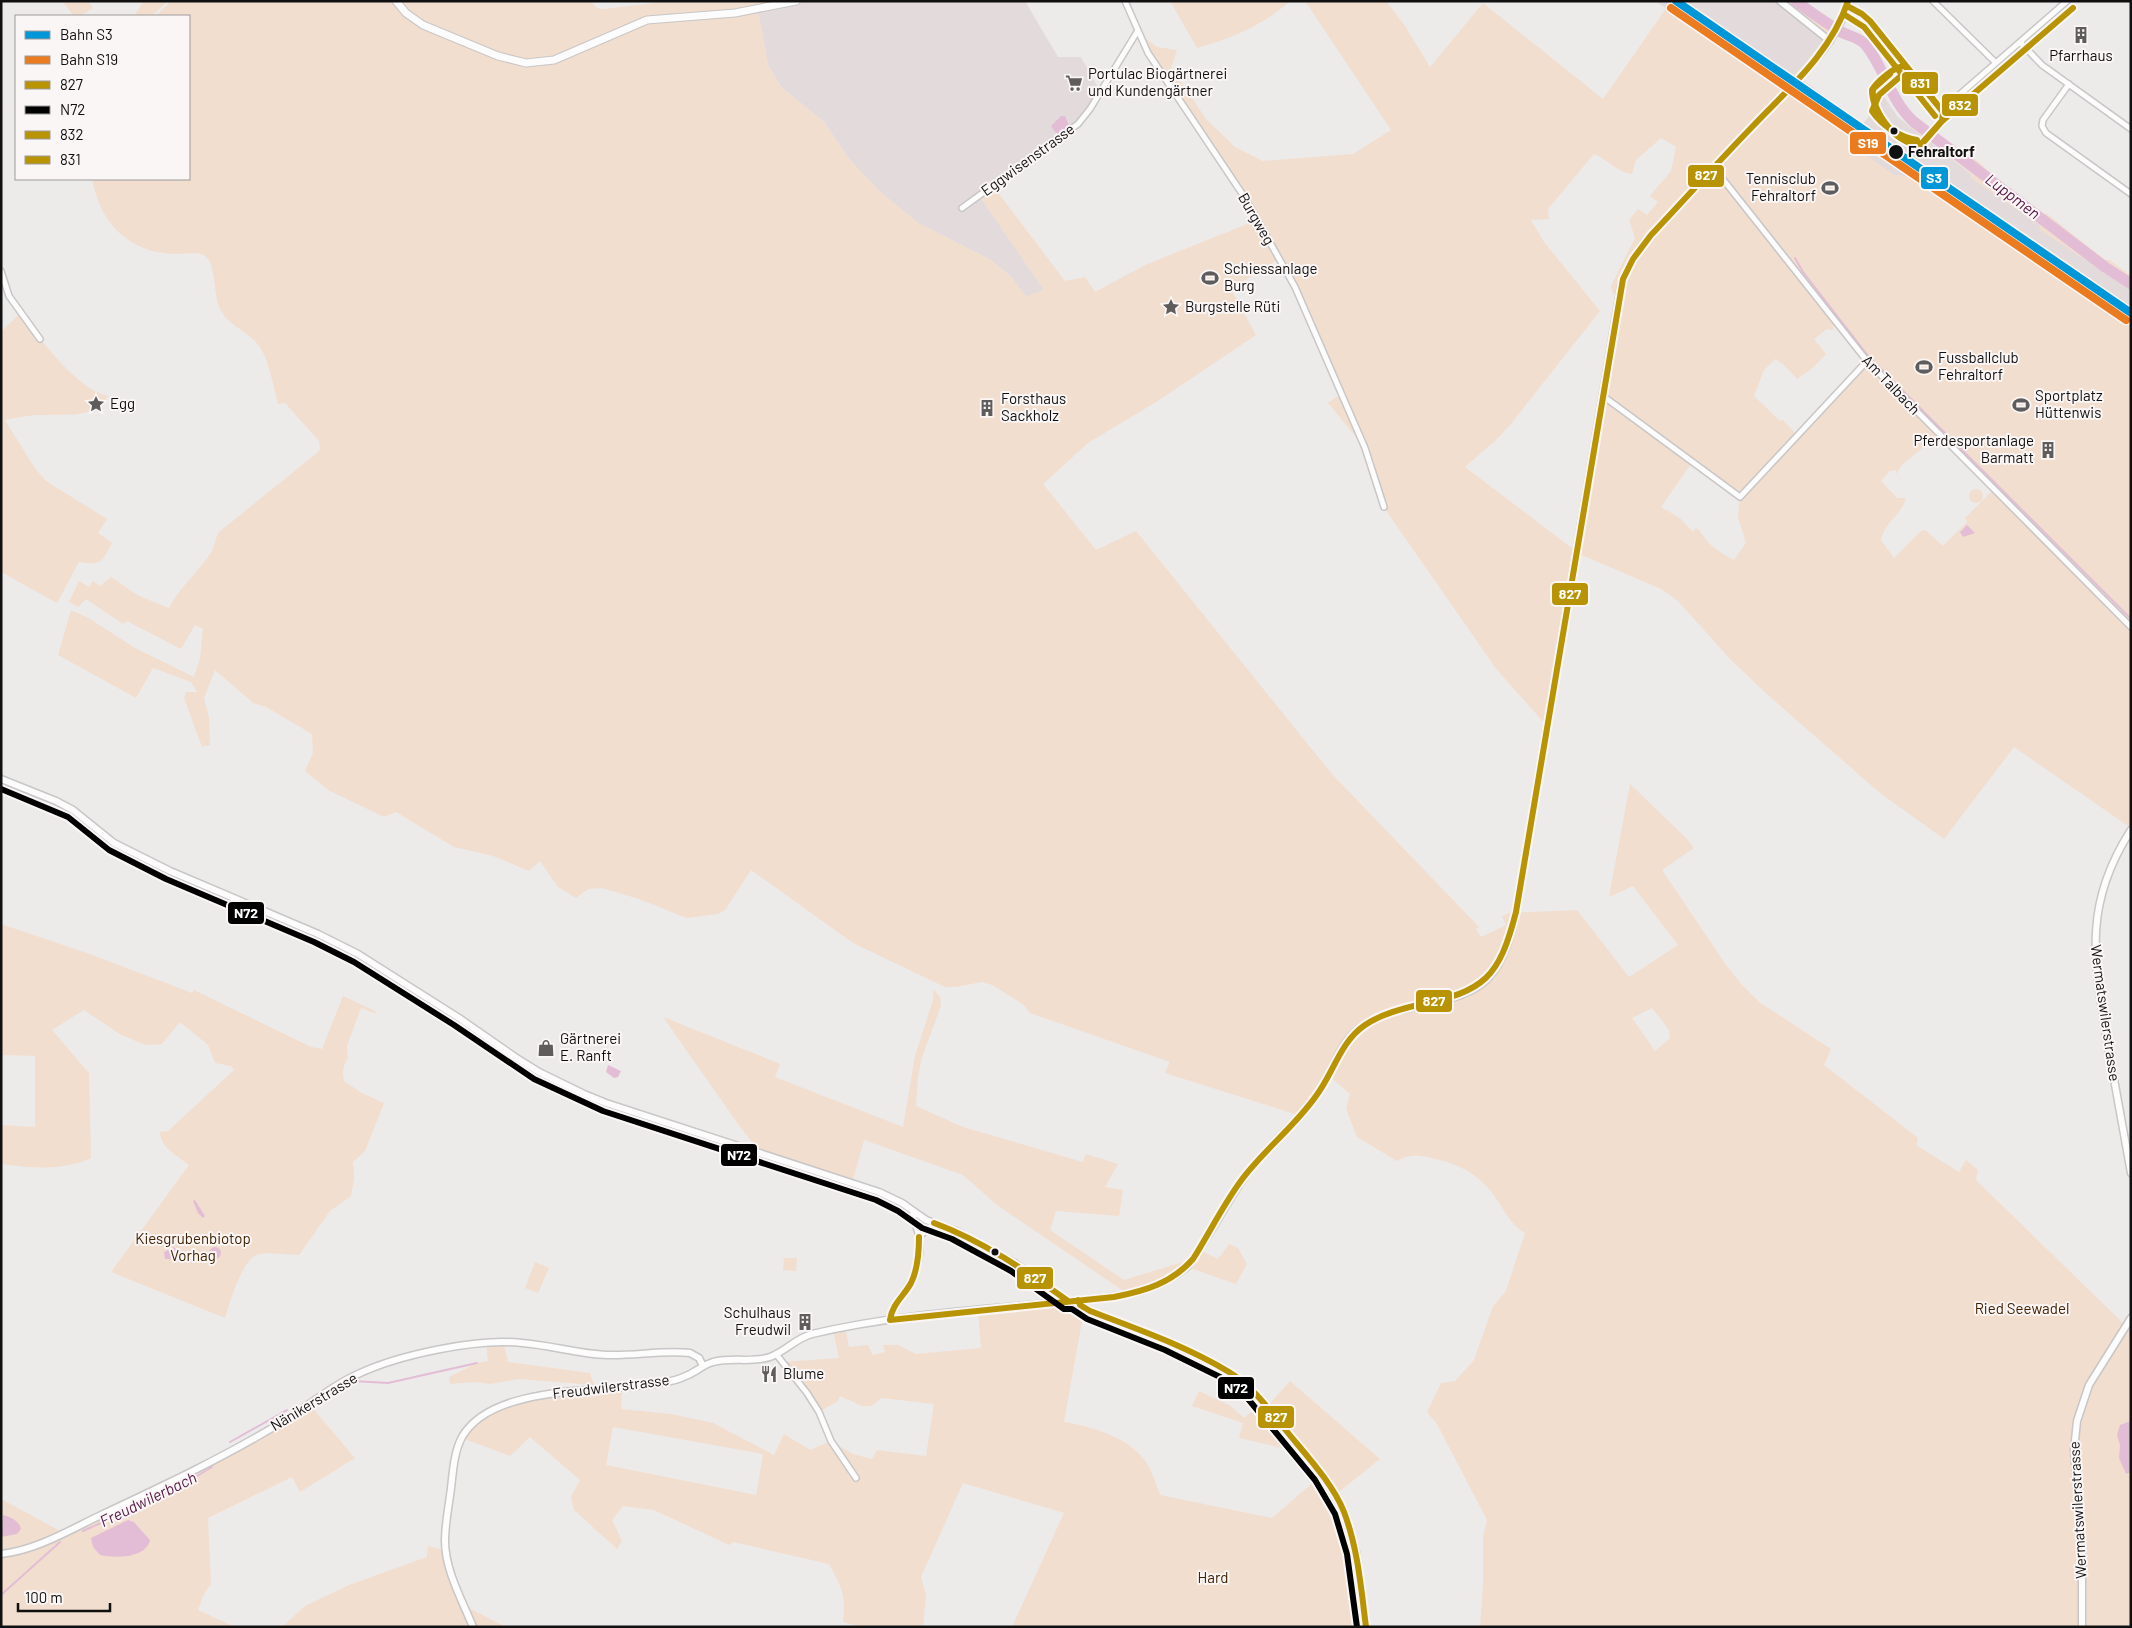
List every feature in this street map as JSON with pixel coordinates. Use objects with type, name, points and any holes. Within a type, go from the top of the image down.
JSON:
[{"type":"main road","points":[[396,1],[406,14],[422,25],[504,58],[526,62],[542,62],[567,54],[647,20],[735,13],[796,1]]},
{"type":"street","name":"Burgweg","points":[[1124,1],[1137,32],[1154,63],[1245,198],[1295,287],[1365,448],[1384,507]]},
{"type":"street","points":[[1780,1],[1830,41]]},
{"type":"street","name":"Freudwilerstrasse","points":[[474,1627],[449,1567],[445,1540],[455,1459],[462,1438],[467,1430],[492,1410],[518,1399],[663,1383],[687,1376],[703,1366],[715,1362],[760,1359],[776,1354],[806,1336],[890,1320],[1114,1297],[1142,1291],[1169,1281],[1188,1267],[1247,1173],[1301,1116],[1318,1094],[1345,1045],[1364,1026],[1392,1012],[1450,999],[1471,991],[1489,978],[1509,942],[1516,912],[1621,286],[1626,272],[1643,244],[1800,78],[1838,30],[1845,15],[1848,1]]},
{"type":"street","points":[[1933,1],[1996,63]]},
{"type":"street","points":[[1845,15],[1864,27],[1935,116],[2067,1]]},
{"type":"street","name":"Eggwisenstrasse","points":[[962,208],[1078,124],[1090,109],[1137,32]]},
{"type":"street","points":[[2020,42],[2042,65],[2131,129]]},
{"type":"street","points":[[2069,84],[2043,120],[2042,126],[2046,133],[2131,194]]},
{"type":"street","name":"Am Talbach","points":[[1714,168],[1867,361],[2131,626]]},
{"type":"street","points":[[1,271],[8,296],[40,339]]},
{"type":"street","points":[[1603,396],[1740,497],[1867,361]]},
{"type":"street","points":[[1,779],[56,801],[73,810],[114,842],[170,871],[318,934],[358,954],[452,1013],[515,1057],[584,1094],[606,1103],[879,1192],[913,1212],[934,1223],[956,1231],[1016,1264],[1068,1302]]},
{"type":"street","name":"Wermatswilerstrasse","points":[[2131,830],[2113,860],[2103,886],[2096,915],[2094,940],[2098,988],[2131,1174]]},
{"type":"street","points":[[913,1212],[917,1233],[920,1237]]},
{"type":"street","points":[[890,1320],[890,1312],[907,1290],[914,1276],[920,1237],[934,1223]]},
{"type":"street","points":[[1078,1300],[1080,1305],[1090,1311],[1169,1342],[1229,1372],[1250,1388],[1267,1407],[1322,1475],[1343,1510],[1356,1552],[1366,1627]]},
{"type":"street","name":"Wermatswilerstrasse","points":[[2082,1627],[2081,1533],[2074,1450],[2076,1421],[2083,1398],[2092,1379],[2131,1318]]},
{"type":"street","name":"Nänikerstrasse","points":[[1,1554],[42,1543],[142,1496],[287,1419],[357,1374],[409,1357],[486,1342],[503,1341],[608,1355],[690,1353],[699,1358],[703,1366]]},
{"type":"street","points":[[776,1354],[807,1393],[831,1441],[856,1478]]},
{"type":"shaded area","points":[[796,1],[1025,1],[1058,57],[1081,57],[1100,91],[1084,117],[979,195],[1044,290],[1026,297],[1012,278],[991,260],[918,223],[879,191],[849,159],[824,122],[781,87],[768,65],[758,10]]},
{"type":"shaded area","points":[[1655,1],[1780,1],[1830,41],[1800,78],[1863,124],[1870,115],[1868,109],[1870,105],[1878,93],[1885,89],[1885,98],[1898,117],[1971,174],[1972,178],[2041,226],[2040,229],[2131,290],[2131,319],[2036,259],[1989,226],[1987,228],[1914,177],[1894,175],[1886,171],[1857,149],[1861,141]]},
{"type":"shaded area","points":[[1061,116],[1065,116],[1069,125],[1059,134],[1051,126]]},
{"type":"shaded area","points":[[1967,525],[1975,533],[1963,537],[1960,532]]},
{"type":"shaded area","points":[[608,1065],[621,1071],[618,1077],[614,1078],[606,1072]]},
{"type":"shaded area","points":[[195,1200],[205,1216],[203,1218],[198,1213],[193,1201]]},
{"type":"shaded area","points":[[174,1247],[180,1255],[174,1255],[170,1259],[165,1259],[164,1252]]},
{"type":"shaded area","points":[[215,1247],[221,1253],[215,1259],[209,1253]]},
{"type":"shaded area","points":[[2131,1421],[2131,1472],[2126,1474],[2119,1458],[2120,1445],[2117,1435],[2120,1425]]},
{"type":"shaded area","points":[[3,1515],[18,1523],[21,1529],[17,1534],[1,1537]]},
{"type":"shaded area","points":[[128,1520],[134,1522],[150,1540],[147,1546],[142,1551],[129,1556],[113,1557],[100,1555],[93,1547],[91,1538]]},
{"type":"green space","points":[[62,1],[88,1],[93,8],[82,15],[73,15]]},
{"type":"green space","points":[[144,1],[168,1],[153,15],[135,15]]},
{"type":"green space","name":"Ried Seewadel","points":[[171,1],[590,1],[597,8],[603,9],[672,1],[796,1],[758,10],[768,65],[781,87],[824,122],[849,159],[879,191],[918,223],[991,260],[1012,278],[1026,296],[1044,290],[979,195],[993,186],[1065,281],[1085,277],[1095,292],[1145,265],[1257,220],[1137,32],[1157,47],[1177,50],[1171,68],[1207,120],[1235,147],[1263,161],[1353,154],[1391,130],[1305,1],[1386,1],[1405,26],[1430,67],[1483,3],[1603,99],[1665,10],[1801,101],[1806,102],[1861,141],[1857,149],[1894,175],[1914,177],[1987,228],[1989,226],[2036,259],[2131,319],[2131,828],[2014,747],[1944,839],[1880,793],[1770,697],[1730,659],[1677,600],[1661,589],[1577,553],[1548,727],[1497,670],[1384,507],[1365,448],[1328,403],[1342,393],[1279,259],[1231,289],[1256,335],[1156,402],[1088,443],[1043,484],[1096,550],[1136,531],[1331,773],[1479,927],[1476,929],[1481,937],[1506,925],[1502,916],[1510,913],[1577,910],[1629,977],[1678,945],[1633,886],[1609,897],[1630,784],[1686,838],[1694,848],[1662,870],[1726,965],[1742,985],[1759,1002],[1831,1049],[1824,1065],[1918,1138],[1916,1145],[1959,1172],[1966,1160],[1978,1170],[1976,1180],[2126,1326],[2131,1318],[2131,1627],[1480,1627],[1483,1587],[1483,1537],[1487,1520],[1437,1424],[1427,1412],[1441,1383],[1455,1381],[1474,1360],[1493,1306],[1506,1291],[1525,1233],[1512,1221],[1483,1183],[1469,1172],[1444,1161],[1420,1156],[1406,1157],[1397,1161],[1357,1137],[1346,1109],[1350,1094],[1329,1076],[1301,1116],[1165,1073],[1170,1062],[1030,1013],[1023,1004],[992,985],[982,982],[945,987],[853,943],[751,870],[725,910],[718,914],[687,918],[636,898],[601,888],[588,889],[576,898],[558,887],[540,861],[529,871],[493,856],[454,847],[396,812],[384,817],[328,790],[305,771],[313,753],[312,734],[266,707],[253,703],[215,670],[204,698],[209,718],[210,745],[202,747],[184,698],[186,692],[197,692],[191,682],[153,668],[136,698],[58,655],[71,610],[90,619],[135,648],[194,677],[200,658],[203,629],[195,625],[181,649],[127,621],[123,624],[86,599],[78,607],[69,602],[79,581],[89,587],[93,581],[100,586],[111,577],[139,596],[169,608],[212,552],[219,532],[320,449],[319,441],[285,403],[278,404],[269,368],[264,354],[257,343],[229,320],[220,309],[209,260],[202,254],[159,252],[144,248],[131,241],[119,233],[110,222],[96,195],[92,180],[190,180],[190,15],[157,15]],"holes":[[[1661,138],[1676,147],[1671,171],[1650,196],[1658,202],[1647,215],[1638,209],[1629,220],[1635,238],[1611,286],[1613,295],[1620,287],[1577,552],[1465,467],[1510,425],[1600,311],[1544,242],[1531,220],[1549,219],[1548,209],[1594,154],[1617,169],[1632,174],[1636,160]],[[1836,322],[1866,361],[1796,434],[1783,420],[1780,421],[1754,396],[1764,370],[1775,359],[1783,364],[1797,379],[1813,368],[1826,354],[1814,339],[1827,329],[1833,330],[1833,324]],[[1939,434],[2007,503],[2005,505],[1991,492],[1965,518],[1967,522],[1943,546],[1925,530],[1921,531],[1894,558],[1881,540],[1886,528],[1901,509],[1906,498],[1897,498],[1881,481],[1890,471],[1896,470],[1896,474],[1902,465]],[[1693,461],[1740,497],[1738,517],[1746,543],[1734,560],[1707,541],[1696,528],[1693,532],[1680,518],[1661,507]],[[1652,1008],[1669,1030],[1670,1038],[1655,1051],[1632,1018]]]},
{"type":"green space","points":[[1170,1],[1290,1],[1258,24],[1222,40],[1197,48]]},
{"type":"green space","points":[[1780,1],[1799,1],[1840,27],[1830,41]]},
{"type":"green space","points":[[1926,126],[1980,163],[2043,216],[2046,213],[2105,260],[2110,260],[2131,276],[2131,290],[2039,229],[2041,226],[1971,178],[1971,174],[1921,133]]},
{"type":"green space","points":[[20,313],[71,373],[84,384],[108,396],[94,409],[79,414],[34,415],[5,420],[34,467],[46,481],[107,519],[98,533],[112,543],[105,555],[97,563],[79,562],[57,603],[1,572],[1,332]]},
{"type":"green space","points":[[1976,489],[1981,491],[1983,496],[1981,501],[1976,503],[1971,501],[1969,496],[1971,491]]},
{"type":"green space","name":"Kiesgrubenbiotop Vorhag","points":[[1,924],[87,953],[192,993],[194,990],[311,1047],[322,1049],[343,996],[375,1011],[377,1014],[361,1008],[347,1046],[348,1058],[343,1069],[344,1081],[362,1093],[384,1103],[365,1151],[353,1162],[354,1179],[351,1196],[330,1211],[299,1255],[264,1253],[253,1257],[238,1281],[225,1318],[111,1272],[189,1165],[166,1147],[160,1132],[168,1131],[234,1070],[231,1066],[215,1063],[208,1045],[180,1022],[162,1044],[145,1045],[120,1034],[84,1010],[52,1030],[89,1073],[91,1158],[59,1167],[24,1167],[1,1164],[1,1125],[35,1127],[35,1056],[1,1055]]},
{"type":"green space","points":[[934,990],[940,997],[941,1006],[922,1057],[916,1106],[963,1127],[1083,1162],[1086,1154],[1118,1164],[1105,1187],[1123,1190],[1119,1216],[1056,1211],[1050,1230],[1124,1280],[1193,1259],[1199,1250],[1218,1259],[1229,1244],[1238,1248],[1247,1264],[1236,1284],[1187,1267],[1177,1275],[1128,1294],[997,1205],[963,1175],[864,1140],[852,1183],[754,1151],[752,1142],[663,1017],[780,1064],[775,1077],[903,1127],[915,1056],[933,1000]]},
{"type":"green space","points":[[784,1258],[797,1258],[796,1271],[783,1270]]},
{"type":"green space","points":[[535,1262],[549,1268],[538,1293],[525,1288]]},
{"type":"green space","name":"Hard","points":[[1067,1303],[1084,1308],[1211,1363],[1206,1373],[1140,1342],[1082,1321],[1064,1422],[1106,1433],[1134,1449],[1147,1464],[1160,1495],[1272,1518],[1322,1475],[1304,1453],[1239,1438],[1243,1423],[1192,1406],[1199,1391],[1229,1405],[1244,1418],[1251,1412],[1261,1422],[1272,1413],[1267,1407],[1290,1381],[1380,1459],[1335,1495],[1348,1523],[1366,1627],[1012,1627],[1064,1513],[963,1483],[921,1577],[926,1595],[923,1627],[861,1627],[843,1622],[844,1604],[842,1592],[829,1564],[733,1542],[729,1545],[654,1510],[623,1506],[612,1520],[622,1541],[617,1549],[574,1510],[571,1497],[580,1480],[530,1437],[510,1456],[462,1438],[475,1422],[518,1399],[622,1388],[621,1409],[671,1414],[713,1423],[774,1455],[784,1434],[810,1450],[831,1441],[853,1454],[872,1459],[877,1450],[926,1456],[934,1404],[881,1398],[872,1406],[862,1406],[840,1396],[838,1401],[819,1412],[782,1362],[839,1358],[833,1330],[845,1327],[849,1347],[868,1345],[873,1355],[885,1352],[883,1345],[898,1345],[916,1354],[981,1348],[978,1311]],"holes":[[[613,1427],[763,1454],[756,1495],[606,1465]]]},
{"type":"green space","points":[[503,1341],[508,1362],[590,1373],[594,1385],[519,1379],[490,1384],[477,1382],[450,1384],[449,1377],[477,1363],[488,1361],[486,1342]]},
{"type":"green space","points":[[309,1404],[355,1458],[300,1492],[292,1477],[208,1518],[211,1584],[204,1594],[198,1610],[235,1627],[1,1627],[1,1499],[64,1533],[167,1484]],"holes":[[[128,1520],[134,1522],[150,1540],[107,1556],[100,1555],[93,1547]]]},
{"type":"green space","points":[[428,1546],[446,1551],[465,1606],[506,1627],[282,1627],[305,1606],[349,1585],[427,1557]]},
{"type":"waterway","name":"Luppmen","points":[[1796,1],[1841,32],[1865,44],[1878,63],[1899,104],[1914,122],[2105,267],[2131,284]]},
{"type":"waterway","points":[[1795,258],[1803,272],[1869,357],[2131,619]]},
{"type":"waterway","name":"Freudwilerbach","points":[[353,1381],[388,1383],[477,1363]]},
{"type":"waterway","name":"Freudwilerbach","points":[[230,1442],[287,1410]]},
{"type":"waterway","name":"Freudwilerbach","points":[[83,1531],[179,1487],[212,1467]]},
{"type":"waterway","name":"Freudwilerbach","points":[[1,1595],[60,1542]]},
{"type":"rail line","name":"S3","points":[[1676,1],[2131,313]]},
{"type":"rail line","name":"S19","points":[[1671,8],[2126,320]]},
{"type":"transit line","name":"827","points":[[890,1320],[1114,1297],[1147,1289],[1167,1280],[1193,1259],[1236,1188],[1252,1167],[1308,1107],[1322,1087],[1343,1049],[1356,1032],[1371,1021],[1391,1012],[1441,1000],[1474,987],[1486,978],[1495,967],[1510,934],[1516,912],[1623,279],[1633,259],[1651,235],[1808,69],[1831,37],[1841,20],[1848,1]]},
{"type":"transit line","name":"831","points":[[1849,7],[1870,21],[1943,112],[1942,121],[1922,144],[1913,144],[1896,134],[1881,117],[1876,107],[1873,89],[1890,74]]},
{"type":"transit line","name":"832","points":[[1936,103],[1904,66],[1886,75],[1872,90],[1876,109],[1888,127],[1904,140],[1922,143],[1941,122],[2073,8]]},
{"type":"transit line","name":"827","points":[[1845,15],[1864,27],[1935,116]]},
{"type":"transit line","name":"827","points":[[1902,75],[1879,95],[1872,111],[1892,130],[1917,140]]},
{"type":"transit line","name":"N72","points":[[1,789],[68,817],[109,850],[166,879],[314,942],[354,962],[454,1025],[534,1079],[603,1111],[876,1200],[898,1211],[922,1228],[952,1239],[1011,1271],[1064,1309],[1072,1309],[1087,1319],[1165,1350],[1224,1379],[1244,1394],[1315,1480],[1335,1514],[1347,1554],[1357,1627]]},
{"type":"transit line","name":"827","points":[[934,1223],[987,1248],[1068,1301]]},
{"type":"transit line","name":"827","points":[[890,1320],[891,1314],[913,1278],[918,1260],[919,1237]]},
{"type":"transit line","name":"827","points":[[1078,1300],[1080,1305],[1090,1311],[1161,1338],[1213,1363],[1245,1384],[1259,1398],[1317,1468],[1339,1501],[1349,1526],[1356,1554],[1366,1627]]},
{"type":"place","name":"Pfarrhaus","points":[[2081,35]]},
{"type":"place","name":"Portulac Biogärtnerei und Kundengärtner","points":[[1074,83]]},
{"type":"place","name":"Fehraltorf","points":[[1896,152]]},
{"type":"place","name":"Tennisclub Fehraltorf","points":[[1830,188]]},
{"type":"place","name":"Schiessanlage Burg","points":[[1210,278]]},
{"type":"place","name":"Burgstelle Rüti","points":[[1171,307]]},
{"type":"place","name":"Fussballclub Fehraltorf","points":[[1924,367]]},
{"type":"place","name":"Egg","points":[[96,404]]},
{"type":"place","name":"Sportplatz Hüttenwis","points":[[2021,405]]},
{"type":"place","name":"Forsthaus Sackholz","points":[[987,408]]},
{"type":"place","name":"Pferdesportanlage Barmatt","points":[[2048,450]]},
{"type":"place","name":"Gärtnerei E. Ranft","points":[[546,1048]]},
{"type":"place","name":"Schulhaus Freudwil","points":[[805,1322]]},
{"type":"place","name":"Blume","points":[[769,1374]]}]
